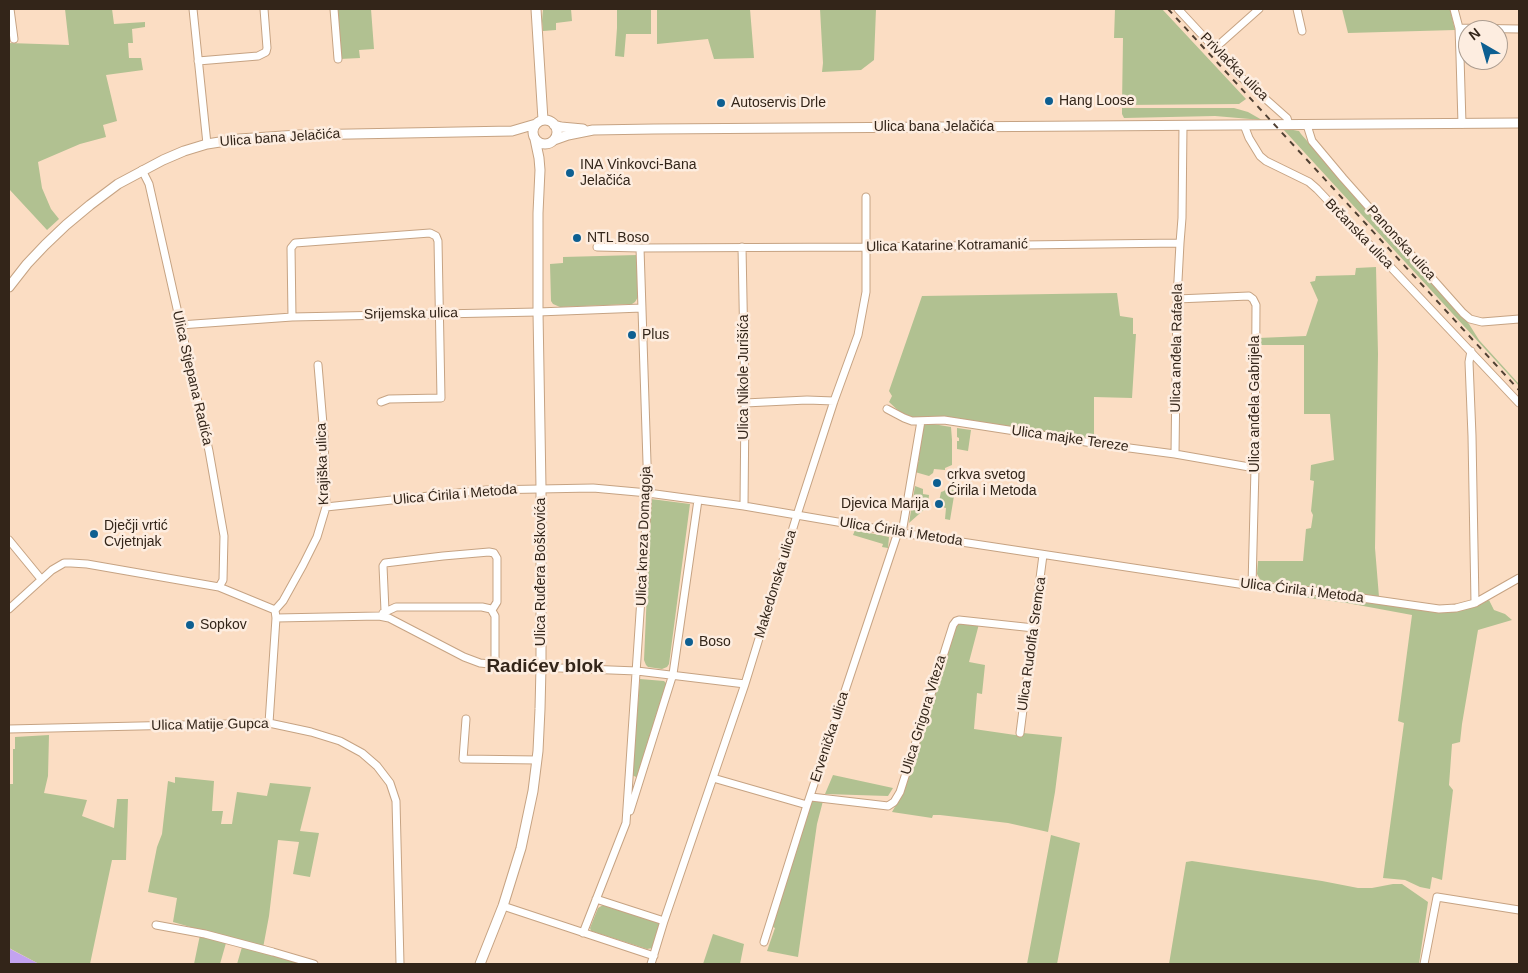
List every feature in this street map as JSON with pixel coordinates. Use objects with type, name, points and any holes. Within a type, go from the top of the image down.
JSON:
[{"type":"main road","points":[[534,138],[533,132],[540,122],[536,9]]},
{"type":"main road","name":"Ulica bana Jelačića","points":[[9,287],[27,264],[66,225],[118,184],[142,170],[184,151],[207,144],[239,139],[298,135],[512,131],[547,120],[561,127],[594,130],[1519,123]]},
{"type":"main road","points":[[553,141],[557,132],[554,124]]},
{"type":"main road","name":"Ulica bana Jelačića","points":[[512,131],[534,138],[538,142],[545,144],[568,134],[594,130]]},
{"type":"main road","name":"Ulica Ruđera Boškovića","points":[[480,964],[503,906],[521,848],[533,791],[537,760],[541,667],[541,488],[538,312],[540,170],[534,138]]},
{"type":"main road","name":"Ulica Ruđera Boškovića","points":[[540,170],[553,141]]},
{"type":"street","points":[[10,9],[14,39]]},
{"type":"street","points":[[193,9],[207,144]]},
{"type":"street","points":[[198,61],[258,56],[266,52],[264,9]]},
{"type":"street","points":[[334,9],[338,59]]},
{"type":"street","name":"Privlačka ulica","points":[[1178,9],[1242,78],[1287,118],[1289,125]]},
{"type":"street","points":[[1214,49],[1259,9]]},
{"type":"street","points":[[1297,9],[1302,31]]},
{"type":"street","points":[[1454,9],[1458,28]]},
{"type":"street","points":[[1460,70],[1462,124]]},
{"type":"street","name":"Brčanska ulica","points":[[1244,125],[1249,138],[1260,156],[1266,161],[1309,182],[1317,189],[1519,403]]},
{"type":"street","name":"Panonska ulica","points":[[1307,125],[1312,140],[1463,313],[1470,319],[1482,322],[1519,319]]},
{"type":"street","points":[[1180,243],[1183,126]]},
{"type":"street","name":"Ulica Stjepana Radića","points":[[142,170],[149,184],[209,451],[224,536],[223,580],[219,587]]},
{"type":"street","name":"Makedonska ulica","points":[[651,964],[664,921],[746,684],[797,514],[858,335],[866,292],[866,197]]},
{"type":"street","points":[[292,316],[291,248],[295,243],[430,233],[436,236],[438,241],[441,398],[389,399],[381,402]]},
{"type":"street","name":"Ulica Katarine Kotramanić","points":[[597,247],[866,247],[1180,243]]},
{"type":"street","name":"Ulica anđela Rafaela","points":[[1175,454],[1177,299],[1180,243]]},
{"type":"street","name":"Ulica Nikole Jurišića","points":[[742,247],[745,403],[744,506]]},
{"type":"street","name":"Ulica kneza Domagoja","points":[[626,823],[648,493],[640,248]]},
{"type":"street","name":"Ulica anđela Gabrijela","points":[[1177,299],[1249,296],[1256,305],[1252,586]]},
{"type":"street","name":"Srijemska ulica","points":[[180,325],[292,316],[538,312],[642,308]]},
{"type":"street","points":[[1471,351],[1469,362],[1475,603]]},
{"type":"street","name":"Krajiška ulica","points":[[275,610],[283,601],[317,537],[326,507],[324,436],[318,365]]},
{"type":"street","points":[[745,403],[797,400],[834,401]]},
{"type":"street","name":"Ulica majke Tereze","points":[[887,409],[904,418],[921,421],[944,420],[1175,454],[1255,468]]},
{"type":"street","name":"Ervenička ulica","points":[[764,942],[807,805],[900,533],[921,421]]},
{"type":"street","name":"Ulica Ćirila i Metoda","points":[[326,507],[486,490],[593,488],[648,493],[797,514],[900,533],[1252,586],[1313,590],[1440,609],[1456,608],[1475,603],[1519,578]]},
{"type":"street","name":"Ulica kneza Domagoja","points":[[583,933],[626,823],[673,674],[698,500]]},
{"type":"street","points":[[9,540],[41,579]]},
{"type":"street","points":[[382,614],[383,566],[386,563],[489,552],[494,553],[497,558],[497,602],[492,610]]},
{"type":"street","name":"Ulica Rudolfa Sremca","points":[[1020,733],[1044,555]]},
{"type":"street","points":[[9,609],[59,565],[71,563],[88,564],[219,587],[275,610],[269,723]]},
{"type":"street","points":[[276,618],[382,614],[396,607],[488,607],[495,616],[495,665]]},
{"type":"street","points":[[382,614],[471,661],[495,665],[673,674],[746,684]]},
{"type":"street","name":"Ulica Grigora Viteza","points":[[810,797],[888,806],[894,802],[900,792],[950,634],[956,621],[1034,628]]},
{"type":"street","points":[[466,719],[463,759],[537,760]]},
{"type":"street","name":"Ulica Matije Gupca","points":[[9,729],[269,723],[311,732],[340,741],[362,753],[377,766],[390,783],[396,802],[400,964]]},
{"type":"street","points":[[713,778],[807,805]]},
{"type":"street","points":[[1424,964],[1436,897],[1519,910]]},
{"type":"street","points":[[596,899],[664,921]]},
{"type":"street","points":[[503,906],[654,956]]},
{"type":"street","points":[[156,926],[205,934],[314,964]]},
{"type":"green space","points":[[65,9],[112,9],[114,24],[145,22],[145,27],[132,29],[133,43],[128,43],[129,58],[141,58],[143,70],[106,75],[117,121],[103,125],[106,137],[80,144],[38,162],[42,188],[51,209],[59,219],[47,230],[9,189],[9,43],[69,45]]},
{"type":"green space","points":[[337,9],[371,9],[374,49],[359,50],[360,58],[340,59]]},
{"type":"green space","points":[[543,9],[571,9],[572,21],[556,23],[556,30],[543,31]]},
{"type":"green space","points":[[617,9],[651,9],[651,34],[626,34],[624,57],[615,56]]},
{"type":"green space","points":[[657,9],[750,9],[754,58],[714,59],[708,39],[657,44]]},
{"type":"green space","points":[[820,9],[876,9],[874,60],[861,70],[822,72]]},
{"type":"green space","points":[[1115,9],[1162,9],[1246,99],[1239,104],[1122,105],[1123,38],[1114,38]]},
{"type":"green space","points":[[1342,9],[1450,9],[1455,30],[1348,33]]},
{"type":"green space","points":[[1122,108],[1234,108],[1248,112],[1262,120],[1215,116],[1124,118]]},
{"type":"green space","points":[[1282,128],[1299,131],[1469,324],[1479,340],[1519,386]]},
{"type":"green space","points":[[637,255],[638,297],[632,304],[560,307],[551,301],[550,264],[563,263],[563,257]]},
{"type":"green space","points":[[1376,267],[1378,354],[1375,548],[1379,597],[1261,581],[1257,574],[1258,561],[1303,561],[1306,529],[1311,528],[1313,515],[1311,511],[1314,481],[1310,480],[1311,465],[1334,460],[1330,414],[1304,414],[1304,345],[1258,345],[1258,338],[1306,336],[1318,300],[1310,282],[1315,281],[1316,276],[1355,275],[1356,268]]},
{"type":"green space","points":[[1117,293],[1120,316],[1133,318],[1133,334],[1136,334],[1132,398],[1094,397],[1094,440],[911,418],[903,415],[889,402],[892,396],[889,391],[922,296]]},
{"type":"green space","points":[[927,423],[951,427],[952,440],[952,465],[945,468],[945,470],[934,469],[933,473],[929,476],[915,472],[916,464],[919,461],[917,459],[923,426]]},
{"type":"green space","points":[[957,428],[971,430],[968,451],[957,449],[959,438],[957,437]]},
{"type":"green space","points":[[915,486],[923,489],[923,494],[929,495],[928,504],[909,523]]},
{"type":"green space","points":[[946,489],[955,490],[950,520],[945,519],[946,508],[938,506],[941,492]]},
{"type":"green space","points":[[651,499],[690,504],[669,664],[662,669],[648,667],[644,660]]},
{"type":"green space","points":[[855,530],[889,537],[888,548],[882,547],[883,544],[853,535]]},
{"type":"green space","points":[[1302,592],[1418,609],[1476,606],[1489,600],[1494,610],[1505,614],[1512,620],[1478,630],[1460,742],[1452,744],[1449,785],[1453,790],[1442,880],[1432,877],[1430,889],[1420,887],[1405,880],[1383,878],[1404,723],[1398,721],[1412,615],[1301,597]]},
{"type":"green space","points":[[958,623],[979,624],[969,662],[985,665],[982,694],[977,693],[974,729],[1022,736],[1023,733],[1062,737],[1048,832],[1008,823],[940,815],[933,815],[932,818],[892,812],[903,792]]},
{"type":"green space","points":[[640,679],[664,681],[667,684],[638,776],[636,777],[632,775]]},
{"type":"green space","points":[[49,735],[48,776],[44,793],[87,800],[82,816],[114,828],[117,799],[128,799],[126,860],[112,860],[90,964],[39,964],[9,948],[9,784],[13,784],[15,737]]},
{"type":"green space","points":[[833,775],[893,788],[888,796],[825,794]]},
{"type":"green space","points":[[175,777],[214,781],[212,811],[223,811],[221,824],[232,824],[237,792],[267,796],[270,783],[311,787],[300,831],[319,833],[310,877],[293,874],[299,842],[278,840],[269,916],[263,948],[173,922],[177,898],[148,892],[157,847],[162,834],[168,781],[175,783]]},
{"type":"green space","points":[[815,799],[823,801],[817,824],[798,957],[767,951],[775,928],[771,926],[810,806]]},
{"type":"green space","points":[[1051,835],[1080,843],[1057,964],[1027,964]]},
{"type":"green space","points":[[1192,861],[1358,888],[1402,884],[1428,902],[1419,964],[1169,964],[1186,862]]},
{"type":"green space","points":[[603,905],[658,922],[660,925],[653,948],[647,949],[591,931],[590,928],[598,908]]},
{"type":"green space","points":[[713,934],[744,944],[740,964],[703,964]]},
{"type":"green space","points":[[200,935],[226,943],[220,964],[194,964]]},
{"type":"green space","points":[[242,947],[307,964],[237,964]]},
{"type":"shaded area","points":[[9,948],[12,950],[39,964],[9,964]]},
{"type":"railway","points":[[1168,9],[1519,390]]},
{"type":"place","name":"Hang Loose","points":[[1049,101]]},
{"type":"place","name":"Autoservis Drle","points":[[721,103]]},
{"type":"place","name":"INA Vinkovci-Bana Jelačića","points":[[570,173]]},
{"type":"place","name":"NTL Boso","points":[[577,238]]},
{"type":"place","name":"Plus","points":[[632,335]]},
{"type":"place","name":"crkva svetog Ćirila i Metoda","points":[[937,483]]},
{"type":"place","name":"Djevica Marija","points":[[939,504]]},
{"type":"place","name":"Dječji vrtić Cvjetnjak","points":[[94,534]]},
{"type":"place","name":"Sopkov","points":[[190,625]]},
{"type":"place","name":"Boso","points":[[689,642]]},
{"type":"district","name":"Radićev blok","points":[[545,667]]}]
